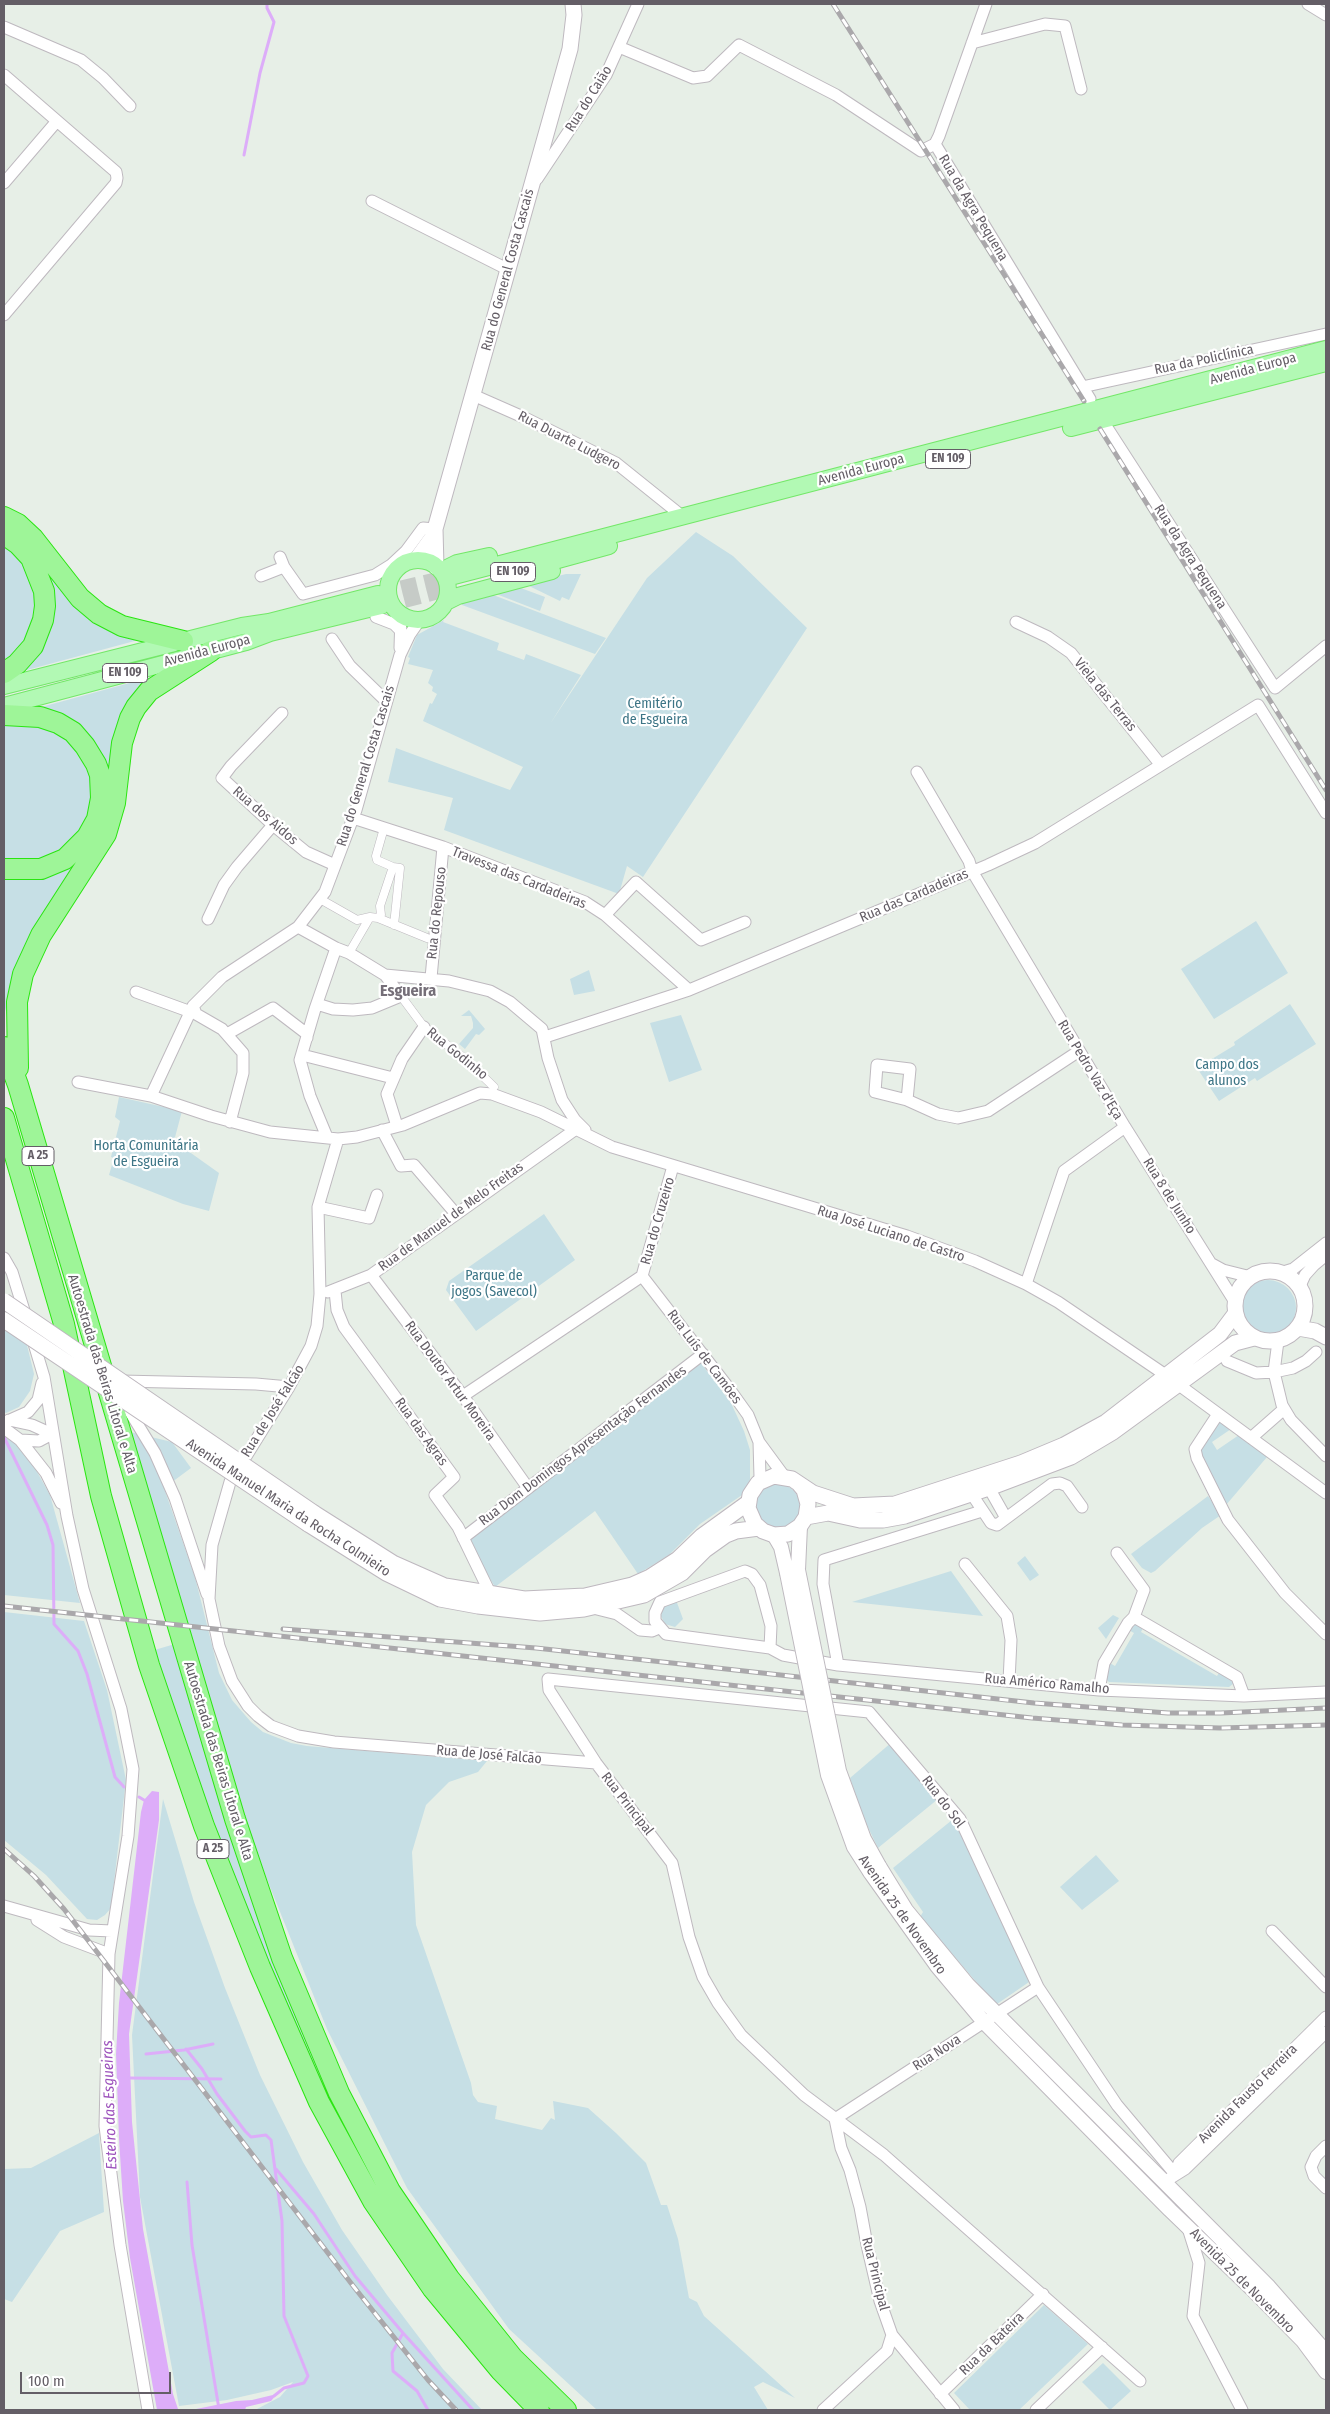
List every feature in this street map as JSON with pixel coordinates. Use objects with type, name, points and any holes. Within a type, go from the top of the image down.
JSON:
[{"type":"highway","points":[[4,517],[18,524],[33,538],[80,598],[99,614],[129,628],[183,641]]},
{"type":"highway","points":[[4,534],[18,544],[31,558],[44,590],[45,606],[44,620],[34,646],[21,660],[4,673]]},
{"type":"highway","points":[[18,1085],[17,1002],[23,974],[40,935],[102,841],[109,826],[115,803],[125,728],[136,707],[149,691],[211,651]]},
{"type":"highway","points":[[4,715],[40,717],[58,723],[73,732],[85,746],[96,764],[101,792],[99,811],[93,827],[73,852],[57,864],[42,869],[24,871],[4,869]]},
{"type":"highway","name":"Autoestrada das Beiras Litoral e Alta","points":[[4,1047],[18,1085],[229,1800],[282,1958],[339,2093],[390,2191],[449,2278],[484,2322],[514,2358],[566,2410]]},
{"type":"highway","name":"Autoestrada das Beiras Litoral e Alta","points":[[4,1118],[64,1324],[101,1496],[149,1665],[204,1826],[260,1967],[320,2102],[373,2201],[433,2290],[500,2370],[539,2410]]},
{"type":"main road","name":"Rua do General Costa Cascais","points":[[416,560],[435,538],[530,188],[570,49],[574,16],[573,4]]},
{"type":"main road","name":"Avenida Europa","points":[[566,553],[682,516],[1326,350]]},
{"type":"main road","name":"Avenida Europa","points":[[449,572],[566,553],[692,524],[1326,363]]},
{"type":"main road","name":"Rua do General Costa Cascais","points":[[435,538],[449,572]]},
{"type":"main road","points":[[435,538],[448,560],[449,572],[446,602]]},
{"type":"main road","points":[[242,626],[265,614],[378,584],[391,577],[406,562],[416,560],[431,563],[449,572],[543,544],[566,553],[551,572],[458,596],[446,602],[436,615],[419,621],[399,619],[378,605]]},
{"type":"main road","points":[[391,577],[388,596],[399,619]]},
{"type":"main road","name":"Avenida Europa","points":[[4,686],[242,626],[378,605]]},
{"type":"main road","name":"Avenida Europa","points":[[4,706],[246,642],[273,640],[378,605]]},
{"type":"main road","points":[[1235,1308],[1244,1330],[1254,1338],[1265,1342],[1278,1341],[1289,1336],[1298,1328],[1305,1311],[1304,1299],[1300,1288],[1291,1278],[1280,1273],[1268,1271],[1251,1277],[1238,1290],[1235,1308],[1220,1334],[1173,1380],[1113,1432],[1071,1457],[989,1488],[905,1516],[883,1520],[860,1520],[828,1513],[803,1521],[788,1534],[774,1535],[759,1528],[752,1519],[749,1502],[758,1483],[774,1476],[784,1476],[813,1493],[853,1506],[895,1504],[961,1484],[1064,1446],[1106,1422],[1173,1380],[1235,1343],[1254,1338]]},
{"type":"main road","name":"Avenida Manuel Maria da Rocha Colmieiro","points":[[4,1301],[120,1381],[386,1573],[440,1599],[478,1606],[540,1613],[593,1608],[644,1595],[682,1573],[714,1542],[726,1535],[736,1531],[759,1528]]},
{"type":"main road","points":[[1305,1311],[1326,1326]]},
{"type":"main road","name":"Avenida Manuel Maria da Rocha Colmieiro","points":[[4,1320],[124,1401],[311,1518],[393,1563],[445,1586],[524,1599],[585,1596],[632,1585],[664,1569],[678,1559],[702,1536],[749,1502]]},
{"type":"main road","points":[[1298,1328],[1315,1331],[1326,1337]]},
{"type":"main road","points":[[799,1484],[807,1497],[803,1521]]},
{"type":"street","name":"Rua do Caião","points":[[530,188],[606,75],[638,4]]},
{"type":"street","points":[[619,47],[693,78],[707,76],[739,45],[836,95],[920,151],[935,144],[986,4]]},
{"type":"street","points":[[1308,4],[1326,14]]},
{"type":"street","points":[[972,43],[1045,24],[1065,26],[1081,89]]},
{"type":"street","points":[[4,27],[81,60],[103,78],[130,106]]},
{"type":"street","points":[[4,75],[116,172],[116,183],[4,315]]},
{"type":"street","points":[[4,183],[57,121]]},
{"type":"street","name":"Rua da Agra Pequena","points":[[935,144],[1090,399]]},
{"type":"street","points":[[372,201],[509,270]]},
{"type":"street","name":"Rua da Policlínica","points":[[1082,387],[1326,334]]},
{"type":"street","name":"Rua Duarte Ludgero","points":[[473,396],[523,417],[616,463],[682,516]]},
{"type":"street","name":"Rua da Agra Pequena","points":[[1106,426],[1275,688],[1326,646]]},
{"type":"street","points":[[261,576],[282,562],[303,594],[375,575],[406,551],[423,528],[435,538]]},
{"type":"street","name":"Rua do General Costa Cascais","points":[[399,619],[400,655]]},
{"type":"street","name":"Rua do General Costa Cascais","points":[[151,1096],[192,1009],[222,977],[298,927],[320,898],[353,818],[400,655],[410,634],[419,621]]},
{"type":"street","name":"Viela das Terras","points":[[1016,622],[1048,637],[1071,653],[1160,764]]},
{"type":"street","points":[[332,639],[350,666],[386,702]]},
{"type":"street","name":"Rua das Cardadeiras","points":[[545,1036],[689,990],[1035,844],[1160,764],[1258,705],[1326,813]]},
{"type":"street","name":"Rua dos Aidos","points":[[282,712],[222,778],[273,825],[306,852],[335,865]]},
{"type":"street","name":"Rua Pedro Vaz d'Eça","points":[[917,772],[972,871],[1125,1127],[1064,1171],[1026,1284]]},
{"type":"street","name":"Travessa das Cardadeiras","points":[[353,818],[443,847],[585,902],[605,916],[689,990]]},
{"type":"street","points":[[208,918],[224,885],[273,825]]},
{"type":"street","points":[[384,828],[376,856],[377,860],[392,870],[400,868],[394,925]]},
{"type":"street","name":"Rua do Repouso","points":[[431,978],[443,847]]},
{"type":"street","points":[[320,898],[357,920],[374,918],[381,915],[380,906],[392,870]]},
{"type":"street","points":[[605,916],[636,882],[700,940],[745,922]]},
{"type":"street","points":[[374,918],[427,938]]},
{"type":"street","points":[[349,953],[374,918]]},
{"type":"street","points":[[298,927],[349,953],[385,975],[401,996],[366,1009],[333,1009],[317,1004]]},
{"type":"street","points":[[332,1138],[310,1096],[300,1060],[336,948]]},
{"type":"street","points":[[385,975],[431,978],[490,991],[510,1002],[536,1022],[545,1036],[548,1058],[562,1100],[575,1120],[594,1138]]},
{"type":"street","points":[[136,992],[192,1009],[196,1014],[222,1029],[242,1053],[244,1059],[230,1122]]},
{"type":"street","name":"Rua Godinho","points":[[401,996],[424,1027],[464,1058],[494,1087]]},
{"type":"street","points":[[227,1034],[273,1008],[307,1034],[307,1038]]},
{"type":"street","points":[[397,1126],[387,1094],[393,1078],[412,1042],[424,1027]]},
{"type":"street","points":[[907,1100],[938,1114],[958,1118],[972,1116],[988,1111],[1079,1051]]},
{"type":"street","points":[[302,1055],[393,1078]]},
{"type":"street","name":"Rua José Luciano de Castro","points":[[78,1082],[151,1096],[230,1122],[270,1132],[332,1138],[357,1137],[397,1126],[480,1093],[492,1094],[554,1118],[612,1147],[906,1236],[960,1255],[1026,1284],[1066,1307],[1173,1380],[1326,1493]]},
{"type":"street","points":[[554,1118],[562,1114],[567,1108]]},
{"type":"street","name":"Rua 8 de Junho","points":[[1125,1127],[1212,1264],[1235,1308]]},
{"type":"street","name":"Rua de Manuel de Melo Freitas","points":[[320,1294],[335,1291],[371,1275],[576,1129]]},
{"type":"street","points":[[382,1130],[401,1166],[414,1165],[456,1214]]},
{"type":"street","name":"Rua de José Falcão","points":[[332,1138],[318,1207],[320,1294],[318,1326],[311,1346],[289,1387],[230,1482],[212,1545],[209,1599],[219,1646],[232,1682],[248,1706],[270,1726],[298,1736],[334,1742],[596,1764]]},
{"type":"street","name":"Rua do Cruzeiro","points":[[642,1276],[673,1166]]},
{"type":"street","points":[[318,1207],[369,1218],[377,1195]]},
{"type":"street","points":[[1280,1273],[1293,1269],[1326,1243]]},
{"type":"street","points":[[1300,1288],[1305,1275],[1326,1255]]},
{"type":"street","points":[[4,1258],[12,1272],[44,1377],[67,1516],[83,1589],[121,1709],[133,1769],[128,1836],[109,1954],[105,2126],[120,2245],[148,2410]]},
{"type":"street","points":[[1212,1264],[1223,1270],[1251,1277]]},
{"type":"street","name":"Rua Doutor Artur Moreira","points":[[371,1275],[463,1396],[528,1488]]},
{"type":"street","points":[[463,1396],[642,1276]]},
{"type":"street","name":"Rua Luís de Camões","points":[[642,1276],[748,1415],[759,1442],[784,1476]]},
{"type":"street","name":"Rua das Agras","points":[[335,1291],[337,1310],[344,1327],[454,1478],[435,1495],[458,1527],[491,1595]]},
{"type":"street","points":[[1278,1341],[1274,1372],[1276,1387],[1284,1409],[1291,1420],[1326,1456]]},
{"type":"street","points":[[1227,1361],[1256,1373],[1274,1372],[1293,1368],[1306,1361],[1316,1352]]},
{"type":"street","name":"Rua Dom Domingos Apresentação Fernandes","points":[[462,1538],[703,1354]]},
{"type":"street","points":[[6,1422],[28,1412],[38,1400],[44,1377]]},
{"type":"street","points":[[120,1381],[256,1384],[289,1387]]},
{"type":"street","points":[[124,1401],[155,1453],[175,1498],[209,1599]]},
{"type":"street","points":[[1252,1438],[1284,1409]]},
{"type":"street","points":[[1218,1414],[1195,1449],[1197,1458],[1228,1520],[1286,1593],[1326,1634]]},
{"type":"street","points":[[6,1422],[32,1425],[52,1434]]},
{"type":"street","points":[[6,1422],[46,1473],[67,1516]]},
{"type":"street","points":[[20,1440],[39,1441],[52,1434]]},
{"type":"street","name":"Rua Luís de Camões","points":[[758,1483],[760,1476],[759,1442]]},
{"type":"street","points":[[971,1493],[991,1523],[997,1524],[1052,1484],[1060,1483],[1067,1486],[1082,1507]]},
{"type":"street","points":[[989,1488],[1006,1518]]},
{"type":"street","points":[[838,1665],[822,1584],[824,1560],[982,1510]]},
{"type":"street","name":"Avenida 25 de Novembro","points":[[793,1571],[803,1521]]},
{"type":"street","name":"Avenida 25 de Novembro","points":[[774,1535],[793,1571],[828,1776],[854,1847],[874,1869],[937,1966],[990,2018],[1154,2194],[1296,2334],[1326,2372]]},
{"type":"street","points":[[1099,1690],[1104,1663],[1128,1623],[1134,1617],[1144,1590],[1117,1553]]},
{"type":"street","points":[[965,1564],[1007,1616],[1011,1640],[1009,1681]]},
{"type":"street","points":[[660,1602],[745,1571],[752,1574],[760,1585],[771,1626],[770,1648]]},
{"type":"street","points":[[659,1628],[655,1613],[667,1583]]},
{"type":"street","name":"Rua Américo Ramalho","points":[[593,1608],[617,1614],[640,1630],[652,1631],[659,1628],[666,1634],[770,1648],[783,1655],[838,1665],[1099,1690],[1244,1696],[1326,1692]]},
{"type":"street","points":[[1134,1617],[1237,1676],[1244,1696]]},
{"type":"street","name":"Rua Principal","points":[[548,1679],[548,1690],[596,1764],[672,1863],[689,1937],[704,1977],[718,2003],[741,2035],[804,2095],[884,2155],[1140,2381]]},
{"type":"street","name":"Rua do Sol","points":[[548,1679],[869,1712],[960,1819],[1038,1987],[1116,2105],[1170,2178]]},
{"type":"street","points":[[4,1906],[89,1930],[112,1931]]},
{"type":"street","points":[[27,1914],[64,1937],[109,1954]]},
{"type":"street","points":[[1272,1932],[1326,1987]]},
{"type":"street","name":"Rua Nova","points":[[835,2119],[1038,1987]]},
{"type":"street","name":"Avenida Fausto Ferreira","points":[[1170,2178],[1179,2163],[1326,2017]]},
{"type":"street","name":"Avenida 25 de Novembro","points":[[990,2018],[1170,2178],[1326,2352]]},
{"type":"street","name":"Avenida Fausto Ferreira","points":[[1170,2178],[1185,2169],[1326,2032]]},
{"type":"street","name":"Rua Principal","points":[[835,2119],[841,2148],[850,2170],[860,2207],[880,2301],[892,2335],[954,2410]]},
{"type":"street","points":[[1326,2146],[1316,2156],[1312,2167],[1314,2176],[1326,2188]]},
{"type":"street","points":[[1154,2194],[1170,2178]]},
{"type":"street","points":[[1187,2226],[1199,2263],[1193,2316],[1242,2410]]},
{"type":"street","name":"Rua da Bateira","points":[[940,2394],[1043,2294]]},
{"type":"street","points":[[823,2410],[887,2351],[892,2335]]},
{"type":"street","points":[[1036,2410],[1102,2347]]},
{"type":"green space","name":"Cemitério de Esgueira","points":[[696,532],[733,556],[807,628],[643,877],[627,866],[619,894],[444,830],[453,798],[388,782],[396,748],[510,790],[523,767],[423,721],[430,703],[432,704],[437,694],[432,691],[433,687],[428,683],[433,670],[408,664],[410,658],[408,657],[417,635],[444,620],[443,622],[499,643],[497,650],[524,660],[526,654],[581,675],[550,724],[647,578]]},
{"type":"green space","points":[[21,535],[142,639],[16,673],[46,633]]},
{"type":"green space","points":[[4,542],[19,555],[38,596],[36,618],[28,638],[16,654],[4,663]]},
{"type":"green space","points":[[566,574],[581,574],[569,600],[562,597],[560,601],[529,586],[530,583]]},
{"type":"green space","points":[[518,587],[545,597],[540,611],[491,592]]},
{"type":"green space","points":[[488,593],[606,638],[595,654],[462,605],[462,600]]},
{"type":"green space","points":[[159,675],[8,1019],[4,1004],[4,877],[79,854],[102,765],[34,709]]},
{"type":"green space","points":[[18,723],[39,726],[60,735],[77,750],[93,783],[90,815],[82,830],[65,849],[48,859],[4,861],[4,726]]},
{"type":"green space","points":[[1256,921],[1288,973],[1214,1019],[1181,969]]},
{"type":"green space","points":[[589,970],[595,991],[574,995],[570,979]]},
{"type":"green space","name":"Campo dos alunos","points":[[1290,1004],[1316,1044],[1257,1081],[1255,1078],[1219,1101],[1197,1068],[1235,1045],[1234,1042]]},
{"type":"green space","points":[[469,1010],[485,1029],[479,1035],[476,1034],[465,1049],[459,1044],[473,1028],[473,1023],[471,1016],[461,1016]]},
{"type":"green space","points":[[681,1015],[702,1070],[669,1082],[650,1023]]},
{"type":"green space","name":"Horta Comunitária de Esgueira","points":[[119,1097],[182,1111],[174,1141],[219,1173],[209,1211],[183,1204],[109,1175],[114,1158],[111,1157],[120,1121],[115,1117]]},
{"type":"green space","name":"Parque de jogos (Savecol)","points":[[544,1214],[575,1260],[476,1331],[446,1290],[449,1281]]},
{"type":"green space","points":[[1263,1280],[1273,1280],[1288,1288],[1294,1297],[1296,1308],[1294,1319],[1288,1328],[1273,1336],[1263,1336],[1252,1331],[1245,1324],[1240,1313],[1240,1303],[1245,1292],[1252,1285]]},
{"type":"green space","points":[[4,1329],[27,1345],[34,1374],[30,1391],[19,1407],[6,1413],[4,1412]]},
{"type":"green space","points":[[701,1363],[731,1403],[744,1431],[750,1450],[750,1480],[742,1495],[700,1524],[669,1555],[638,1574],[595,1511],[495,1587],[467,1540]]},
{"type":"green space","points":[[1217,1420],[1231,1429],[1212,1442],[1217,1450],[1239,1435],[1267,1457],[1226,1505],[1196,1445]]},
{"type":"green space","points":[[130,1432],[172,1442],[191,1468],[164,1488],[195,1577],[219,1673],[232,1700],[251,1722],[263,1732],[291,1743],[307,1746],[487,1761],[478,1772],[449,1782],[426,1805],[412,1852],[416,1925],[471,2083],[473,2095],[478,2102],[497,2106],[495,2119],[542,2130],[551,2118],[555,2120],[553,2101],[588,2108],[616,2133],[646,2163],[661,2205],[667,2205],[678,2239],[689,2298],[697,2302],[704,2316],[795,2398],[763,2382],[754,2387],[768,2410],[597,2410],[509,2329],[407,2188],[327,2029],[252,1842]]},
{"type":"green space","points":[[4,1434],[16,1445],[36,1470],[50,1495],[80,1603],[4,1595]]},
{"type":"green space","points":[[782,1484],[794,1490],[799,1497],[799,1515],[794,1522],[787,1527],[774,1528],[766,1525],[759,1518],[756,1502],[759,1494],[766,1487]]},
{"type":"green space","points":[[1208,1496],[1221,1515],[1202,1528],[1155,1571],[1151,1573],[1142,1568],[1131,1554]]},
{"type":"green space","points":[[1025,1556],[1039,1575],[1030,1581],[1017,1563]]},
{"type":"green space","points":[[951,1571],[983,1616],[852,1602]]},
{"type":"green space","points":[[676,1600],[683,1619],[675,1627],[665,1624],[661,1616],[663,1607],[667,1603]]},
{"type":"green space","points":[[4,1612],[84,1621],[107,1690],[126,1780],[111,1908],[97,1920],[87,1919],[46,1875],[4,1840]]},
{"type":"green space","points":[[1113,1615],[1119,1618],[1106,1639],[1098,1628]]},
{"type":"green space","points":[[1133,1622],[1144,1626],[1141,1632],[1217,1676],[1221,1670],[1234,1681],[1233,1684],[1229,1687],[1109,1682],[1105,1678],[1108,1662],[1115,1666],[1134,1633],[1127,1629]]},
{"type":"green space","points":[[175,1644],[351,2133],[556,2410],[547,2410],[367,2175],[307,2057],[241,1900],[151,1651]]},
{"type":"green space","points":[[892,1742],[938,1799],[878,1848],[863,1817],[850,1778]]},
{"type":"green space","points":[[163,1799],[194,1902],[225,1988],[260,2075],[303,2162],[342,2230],[387,2295],[443,2369],[482,2410],[255,2410],[280,2397],[293,2382],[271,2390],[227,2400],[179,2406],[140,2197],[132,2035]]},
{"type":"green space","points":[[952,1820],[966,1838],[1032,1980],[997,2004],[920,1917],[923,1912],[893,1868]]},
{"type":"green space","points":[[1096,1855],[1119,1881],[1082,1910],[1060,1887]]},
{"type":"green space","points":[[99,2133],[104,2212],[60,2231],[12,2302],[4,2299],[4,2169],[31,2168]]},
{"type":"green space","points":[[1044,2305],[1088,2344],[1019,2410],[970,2410],[954,2393]]},
{"type":"green space","points":[[1103,2363],[1131,2391],[1110,2410],[1082,2382]]},
{"type":"shaded area","name":"Esteiro das Esgueiras","points":[[152,1791],[159,1792],[159,1820],[129,2034],[132,2122],[143,2229],[173,2394],[178,2409],[183,2410],[157,2410],[130,2258],[123,2201],[119,2139],[116,2054],[119,2003],[141,1812],[144,1800]]},
{"type":"shaded area","points":[[277,2394],[271,2401],[246,2407],[245,2410],[191,2410],[236,2401],[252,2400]]},
{"type":"waterway","points":[[244,155],[260,73],[274,22],[267,4]]},
{"type":"waterway","points":[[4,1437],[47,1525],[53,1545],[54,1624],[78,1651],[87,1674],[115,1777],[124,1787]]},
{"type":"waterway","name":"Esteiro das Esgueiras","points":[[139,1797],[144,1800]]},
{"type":"waterway","points":[[146,2054],[184,2050],[213,2044]]},
{"type":"waterway","points":[[186,2049],[245,2131],[251,2137],[266,2135],[271,2140],[282,2221],[284,2316],[308,2376],[304,2383],[284,2388],[274,2396]]},
{"type":"waterway","points":[[129,2078],[221,2079]]},
{"type":"waterway","points":[[276,2169],[314,2214],[355,2276],[403,2333],[392,2353],[393,2371],[417,2391],[428,2410]]},
{"type":"waterway","points":[[187,2182],[192,2245],[219,2409]]},
{"type":"waterway","points":[[403,2333],[473,2410]]},
{"type":"tunnel","points":[[378,594],[454,576]]},
{"type":"tunnel","points":[[381,606],[454,587]]},
{"type":"railway","points":[[833,4],[1084,401]]},
{"type":"railway","points":[[1100,429],[1326,790]]},
{"type":"railway","points":[[4,1606],[1032,1718],[1122,1725],[1220,1728],[1326,1725]]},
{"type":"railway","points":[[283,1629],[536,1648],[1034,1703],[1168,1713],[1221,1713],[1326,1708]]},
{"type":"railway","points":[[4,1849],[34,1876],[64,1909],[354,2287],[428,2380],[456,2410]]},
{"type":"district","name":"Esgueira","points":[[408,992]]}]
